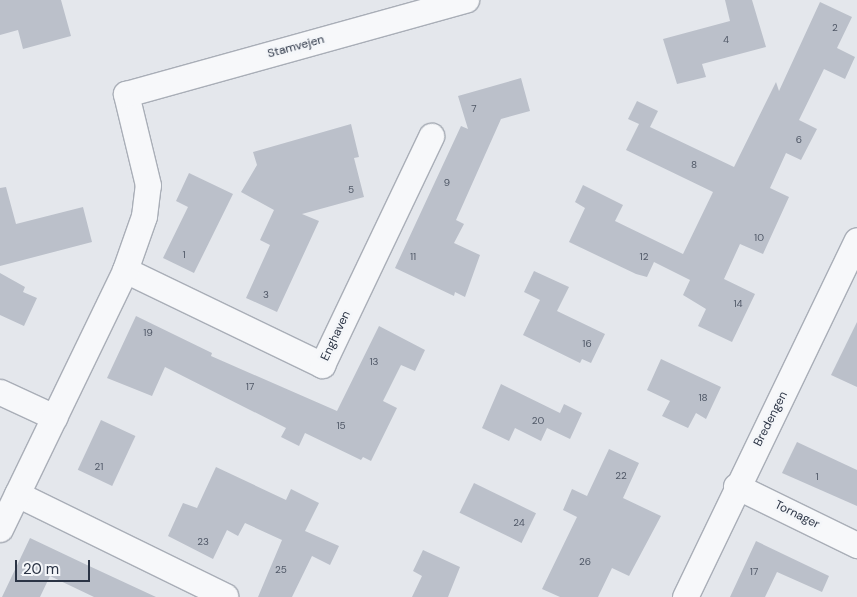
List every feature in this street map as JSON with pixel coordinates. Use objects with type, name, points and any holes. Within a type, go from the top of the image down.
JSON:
[{"type":"street","name":"Stamvejen","points":[[125,270],[144,216],[148,186],[126,94],[466,0]]},
{"type":"street","name":"Enghaven","points":[[125,270],[322,365],[431,136]]},
{"type":"street","name":"Bredengen","points":[[685,597],[736,486],[857,240]]},
{"type":"street","points":[[0,529],[125,270]]},
{"type":"street","points":[[0,392],[54,417]]},
{"type":"street","name":"Tornager","points":[[736,486],[857,545]]},
{"type":"street","points":[[17,494],[225,596]]},
{"type":"building","points":[[0,0],[61,0],[71,36],[23,49],[18,30],[0,35]]},
{"type":"building","points":[[725,0],[752,0],[766,47],[702,64],[706,77],[677,84],[663,39],[730,21]]},
{"type":"building","points":[[820,2],[852,17],[837,48],[855,57],[845,79],[824,69],[799,120],[817,129],[801,160],[786,153],[770,188],[789,197],[763,254],[740,244],[724,279],[755,294],[732,342],[698,326],[706,309],[683,295],[690,280],[654,262],[647,277],[636,274],[569,242],[585,208],[575,202],[583,185],[623,205],[615,221],[683,254],[713,192],[626,150],[639,124],[628,119],[637,101],[658,111],[650,127],[734,167],[776,82],[779,91]]},
{"type":"building","points":[[521,78],[530,111],[501,119],[456,220],[464,224],[454,243],[480,255],[465,297],[455,292],[454,296],[395,268],[461,126],[468,129],[458,96]]},
{"type":"building","points":[[351,124],[359,157],[354,158],[364,197],[302,214],[319,221],[277,312],[246,298],[270,245],[260,240],[274,210],[241,192],[257,165],[253,152]]},
{"type":"building","points":[[189,173],[233,194],[194,273],[163,258],[188,207],[176,201]]},
{"type":"building","points":[[6,187],[16,224],[83,207],[92,242],[0,266],[0,188]]},
{"type":"building","points":[[534,271],[569,287],[557,311],[605,334],[591,363],[582,359],[580,363],[523,335],[540,300],[524,292]]},
{"type":"building","points":[[0,273],[25,287],[23,292],[37,298],[24,326],[0,315]]},
{"type":"building","points":[[136,316],[212,353],[211,356],[337,411],[379,326],[425,350],[415,371],[401,365],[383,401],[397,408],[371,461],[363,457],[361,460],[305,433],[299,446],[281,437],[286,428],[165,367],[152,396],[107,378]]},
{"type":"building","points":[[857,322],[857,387],[831,375]]},
{"type":"building","points":[[661,359],[721,387],[706,419],[696,413],[688,428],[662,416],[670,401],[647,390]]},
{"type":"building","points":[[501,384],[560,413],[564,404],[582,413],[570,439],[547,428],[541,441],[515,428],[509,441],[482,428]]},
{"type":"building","points":[[101,420],[135,436],[112,486],[78,470]]},
{"type":"building","points":[[797,442],[857,470],[857,506],[782,473]]},
{"type":"building","points":[[609,449],[639,463],[623,498],[661,516],[629,576],[612,568],[598,597],[560,597],[542,589],[577,517],[563,510],[572,489],[587,496]]},
{"type":"building","points":[[216,467],[286,500],[291,489],[319,503],[305,531],[339,546],[330,565],[312,556],[292,597],[258,597],[282,540],[245,523],[238,536],[227,530],[213,559],[168,536],[183,503],[197,508]]},
{"type":"building","points":[[474,483],[536,513],[522,543],[460,513]]},
{"type":"building","points":[[30,538],[156,597],[94,597],[50,576],[40,597],[2,597]]},
{"type":"building","points":[[756,541],[829,576],[822,592],[777,572],[765,597],[730,597]]},
{"type":"building","points":[[423,550],[460,567],[448,597],[412,597],[422,576],[413,571]]}]
